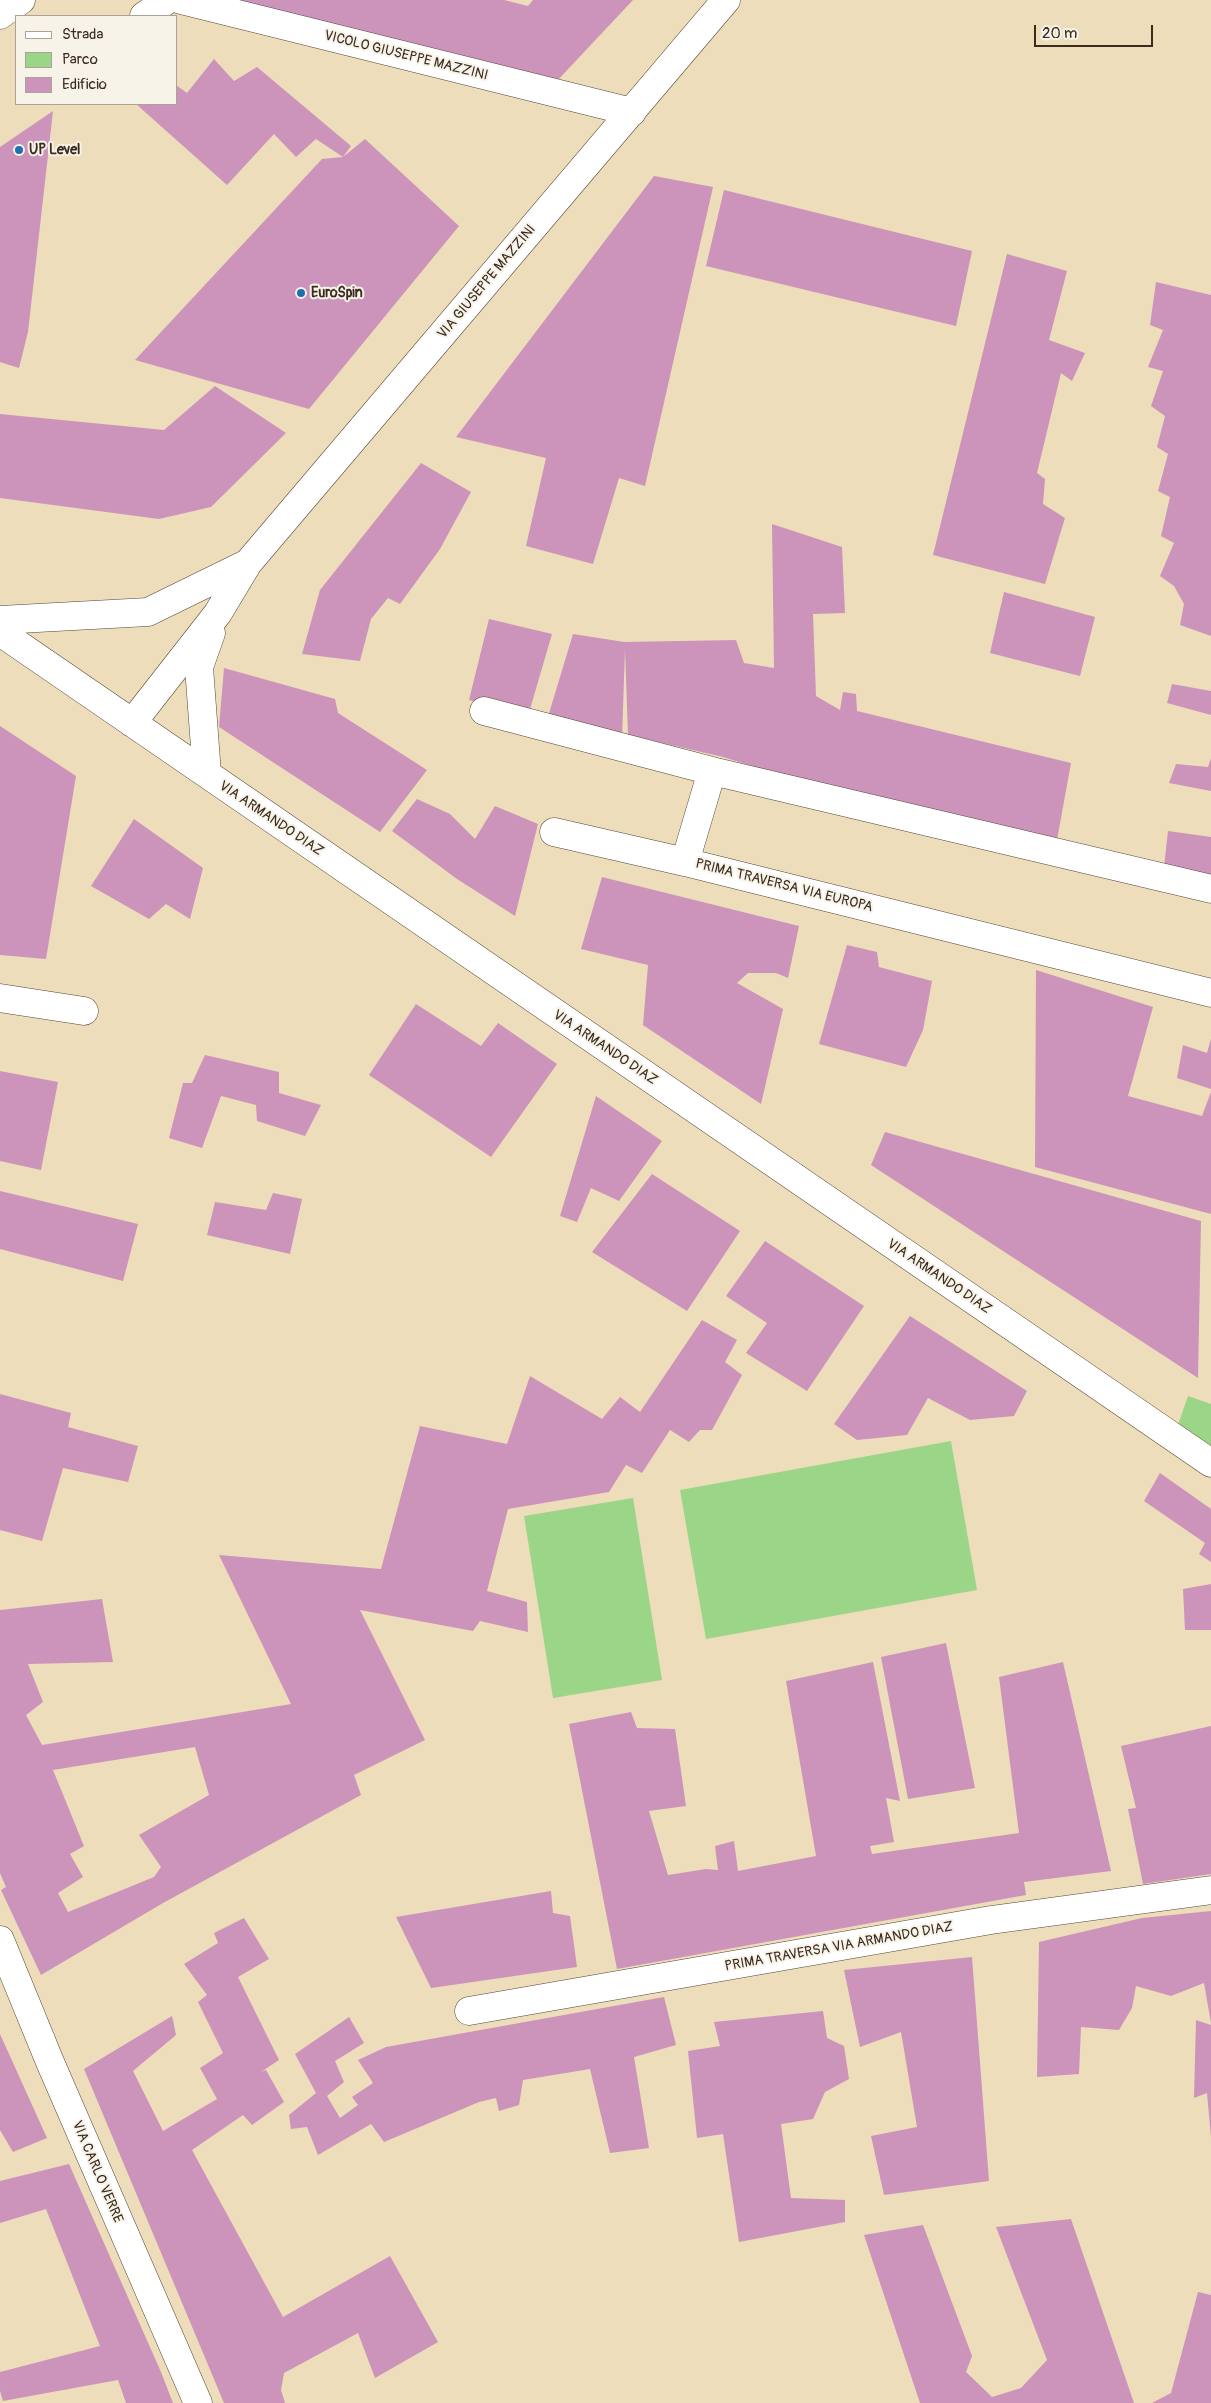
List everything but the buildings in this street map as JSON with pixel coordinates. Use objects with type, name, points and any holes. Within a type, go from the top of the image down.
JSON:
[{"type":"street","points":[[0,15],[21,0]]},
{"type":"street","points":[[145,15],[167,0]]},
{"type":"street","name":"VICOLO GIUSEPPE MAZZINI","points":[[181,0],[632,112]]},
{"type":"street","name":"VIA GIUSEPPE MAZZINI","points":[[132,723],[218,612],[248,563],[726,0]]},
{"type":"street","name":"VIA GIUSEPPE MAZZINI","points":[[0,620],[148,612],[248,563]]},
{"type":"street","name":"VIA GIUSEPPE MAZZINI","points":[[207,774],[199,667],[218,612]]},
{"type":"street","name":"VIA ARMANDO DIAZ","points":[[0,632],[1211,1463]]},
{"type":"street","points":[[484,711],[712,771],[1211,889]]},
{"type":"street","name":"PRIMA TRAVERSA VIA EUROPA","points":[[712,771],[685,862],[1211,993]]},
{"type":"street","points":[[554,832],[685,862]]},
{"type":"street","points":[[0,998],[84,1011]]},
{"type":"street","name":"PRIMA TRAVERSA VIA ARMANDO DIAZ","points":[[469,2011],[991,1920],[1211,1890]]},
{"type":"street","name":"VIA CARLO VERRE","points":[[0,1940],[50,2062],[198,2403]]},
{"type":"green space","points":[[1188,1396],[1211,1404],[1211,1446],[1178,1425]]},
{"type":"green space","points":[[951,1441],[977,1590],[706,1639],[680,1490]]},
{"type":"green space","points":[[633,1498],[662,1680],[553,1698],[524,1516]]},
{"type":"place","name":"UP Level","points":[[19,150]]},
{"type":"place","name":"EuroSpin","points":[[301,293]]}]
